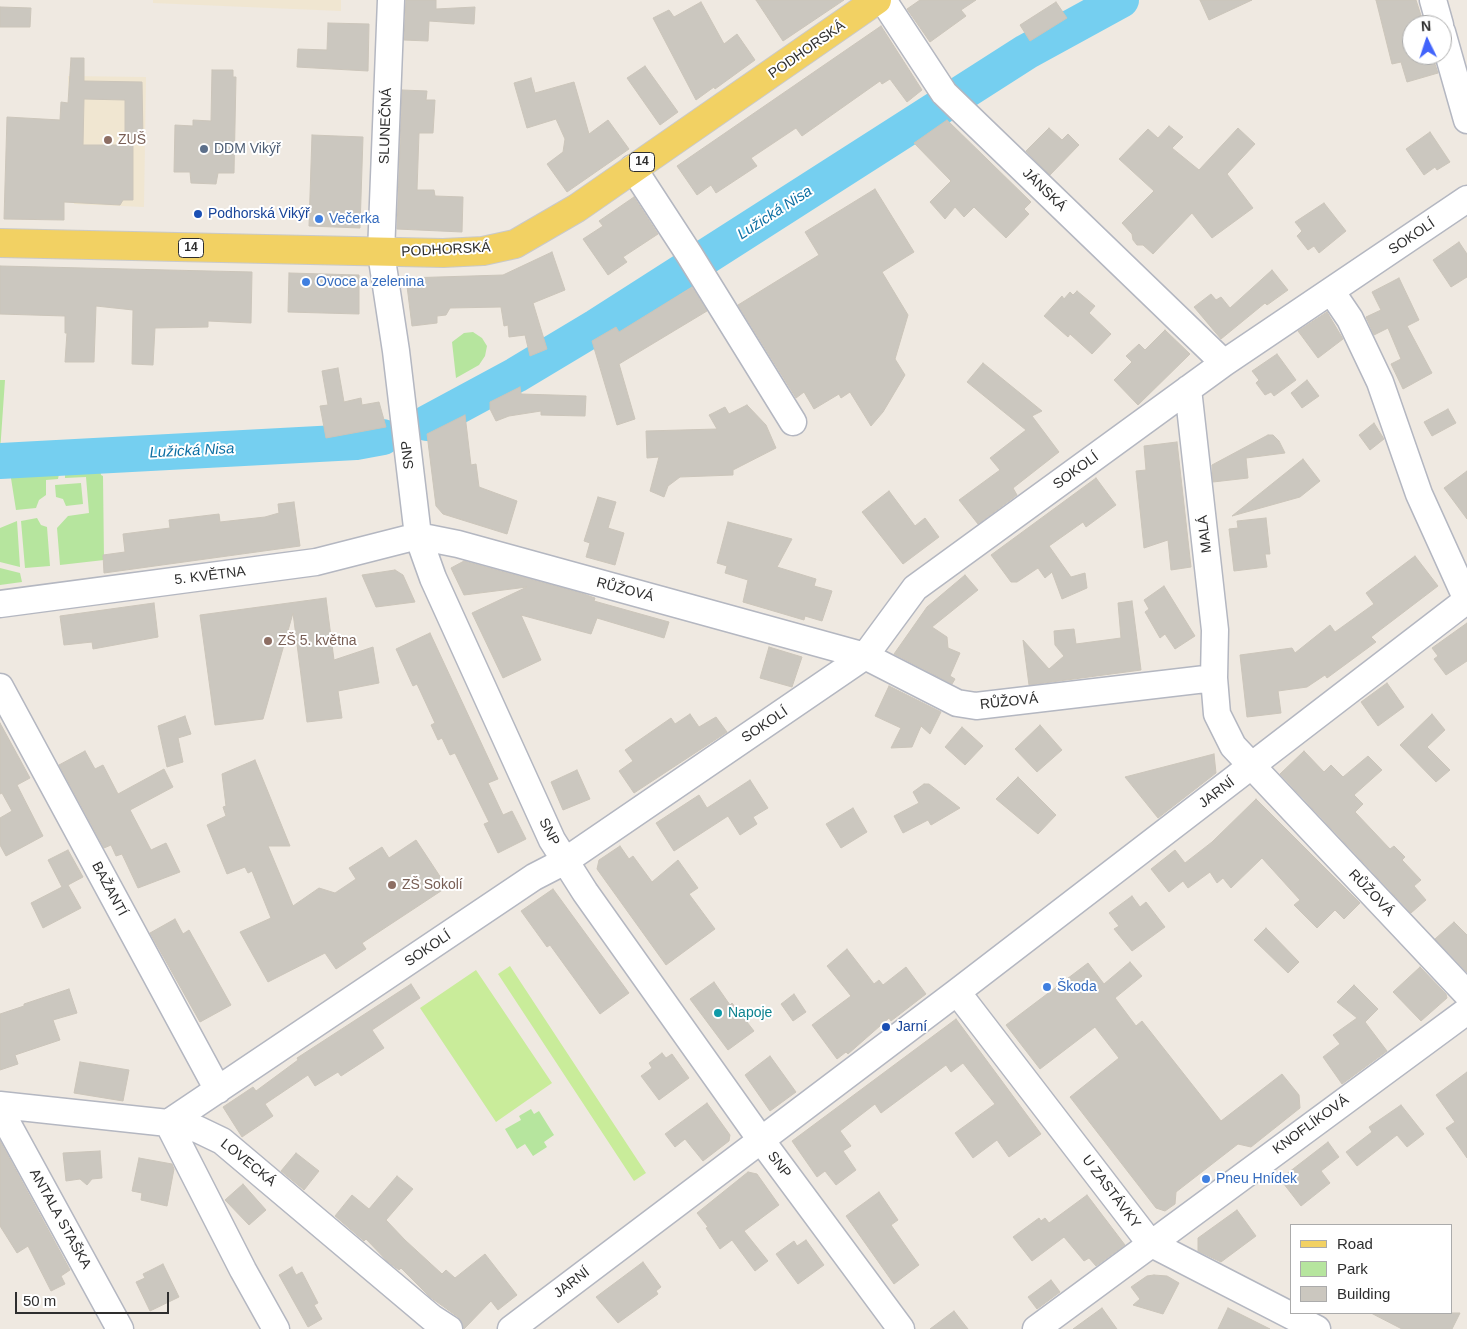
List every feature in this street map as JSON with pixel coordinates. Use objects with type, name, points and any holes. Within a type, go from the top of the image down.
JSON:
[{"type":"main road","name":"PODHORSKÁ","points":[[0,243],[381,253],[483,251],[515,244],[577,208],[633,168],[742,96],[877,0]]},
{"type":"street","name":"SLUNEČNÁ","points":[[381,253],[391,0]]},
{"type":"street","name":"JÁNSKÁ","points":[[883,0],[944,93],[1224,363]]},
{"type":"street","points":[[1433,0],[1437,15]]},
{"type":"street","points":[[1451,65],[1467,120]]},
{"type":"street","points":[[633,168],[690,254],[703,279],[793,422]]},
{"type":"street","name":"SOKOLÍ","points":[[168,1123],[534,878],[565,861],[865,656],[915,588],[1224,363],[1467,199]]},
{"type":"street","name":"SNP","points":[[381,253],[396,351],[418,536],[432,578],[552,840],[584,892],[761,1140],[900,1329]]},
{"type":"street","points":[[1331,291],[1350,319],[1380,382],[1419,494],[1467,600]]},
{"type":"street","name":"MALÁ","points":[[1188,390],[1215,630],[1214,678]]},
{"type":"street","name":"5. KVĚTNA","points":[[0,604],[316,562],[418,536]]},
{"type":"street","name":"RŮŽOVÁ","points":[[418,536],[458,544],[865,656],[957,703],[976,706],[1214,678],[1217,714],[1232,746],[1467,994]]},
{"type":"street","name":"JARNÍ","points":[[511,1329],[957,992],[1467,600]]},
{"type":"street","name":"BAŽANTÍ","points":[[0,687],[218,1090]]},
{"type":"street","name":"U ZASTÁVKY","points":[[957,992],[1150,1243],[1317,1329]]},
{"type":"street","name":"KNOFLÍKOVÁ","points":[[1036,1329],[1150,1243],[1467,1011]]},
{"type":"street","name":"LOVECKÁ","points":[[0,1105],[168,1123],[198,1129],[222,1141],[432,1318],[449,1329]]},
{"type":"street","name":"ANTALA STAŠKA","points":[[0,1110],[120,1329]]},
{"type":"street","points":[[168,1123],[243,1270],[276,1329]]},
{"type":"shaded area","points":[[153,0],[341,0],[341,11],[153,3]]},
{"type":"shaded area","name":"ZUŠ","points":[[68,76],[146,77],[144,207],[74,204]]},
{"type":"green space","points":[[473,332],[482,338],[487,346],[485,356],[479,365],[456,378],[452,342],[464,333]]},
{"type":"green space","points":[[0,380],[5,380],[0,452]]},
{"type":"green space","points":[[100,466],[101,475],[103,476],[104,560],[60,565],[57,528],[68,516],[89,513],[86,477],[65,478],[65,468]]},
{"type":"green space","points":[[60,469],[58,479],[46,480],[46,495],[39,500],[36,508],[16,510],[10,472]]},
{"type":"green space","points":[[81,483],[83,504],[66,506],[63,499],[56,497],[55,485]]},
{"type":"green space","points":[[37,518],[41,525],[47,527],[50,566],[25,568],[21,521]]},
{"type":"green space","points":[[17,521],[20,567],[0,562],[0,528]]},
{"type":"green space","points":[[0,568],[20,573],[22,582],[0,585]]},
{"type":"green space","points":[[510,966],[646,1173],[634,1181],[498,974]]},
{"type":"green space","points":[[476,970],[552,1083],[496,1122],[420,1008]]},
{"type":"green space","points":[[531,1109],[534,1114],[539,1111],[554,1135],[544,1142],[547,1147],[533,1156],[525,1144],[517,1149],[505,1129],[521,1120],[519,1116]]},
{"type":"building","points":[[406,0],[436,0],[436,9],[475,7],[474,24],[429,21],[428,41],[404,40]]},
{"type":"building","points":[[756,0],[844,0],[783,41]]},
{"type":"building","points":[[920,0],[976,0],[961,10],[966,16],[930,42],[907,9]]},
{"type":"building","points":[[1200,0],[1252,0],[1209,20]]},
{"type":"building","points":[[1376,0],[1416,0],[1421,15],[1402,15],[1402,65],[1435,65],[1438,73],[1407,82],[1401,62],[1392,64]]},
{"type":"building","points":[[701,2],[724,44],[737,34],[755,60],[715,89],[714,87],[696,100],[653,18],[669,10],[674,17]]},
{"type":"building","points":[[1056,2],[1067,18],[1030,41],[1020,25]]},
{"type":"building","points":[[0,7],[31,8],[30,27],[0,27]]},
{"type":"building","points":[[328,23],[369,24],[368,71],[297,67],[298,49],[327,50]]},
{"type":"building","points":[[881,26],[922,90],[907,102],[890,79],[882,84],[880,81],[802,136],[796,128],[751,158],[757,166],[716,193],[711,185],[697,195],[677,166]]},
{"type":"building","points":[[71,58],[84,58],[84,81],[142,82],[143,140],[125,140],[125,100],[84,99],[83,145],[133,145],[133,200],[123,200],[120,205],[64,202],[64,220],[4,219],[7,117],[60,120],[61,102],[68,103]]},
{"type":"building","points":[[645,66],[678,112],[660,125],[627,78]]},
{"type":"building","name":"DDM Vikýř","points":[[212,70],[233,70],[233,77],[236,77],[234,173],[218,173],[216,184],[191,183],[190,172],[174,172],[175,125],[193,126],[193,120],[211,121]]},
{"type":"building","points":[[531,78],[535,93],[574,82],[589,134],[608,120],[629,149],[567,192],[547,164],[563,152],[565,139],[556,119],[527,128],[514,83]]},
{"type":"building","points":[[402,90],[427,91],[426,100],[435,100],[433,133],[419,133],[417,190],[434,190],[435,196],[463,197],[462,232],[397,229]]},
{"type":"building","points":[[947,120],[1031,202],[1024,209],[1029,214],[1006,238],[974,207],[964,217],[955,207],[945,219],[930,202],[951,181],[914,143]]},
{"type":"building","points":[[1169,126],[1183,137],[1172,148],[1199,170],[1238,128],[1255,144],[1227,174],[1253,208],[1212,238],[1192,213],[1153,254],[1143,245],[1137,245],[1133,240],[1132,234],[1122,223],[1154,191],[1119,159],[1148,129],[1158,138]]},
{"type":"building","points":[[1049,128],[1062,140],[1068,134],[1079,145],[1050,175],[1026,151]]},
{"type":"building","points":[[1430,132],[1450,162],[1437,170],[1435,167],[1424,175],[1406,149]]},
{"type":"building","points":[[312,135],[363,137],[360,228],[309,226]]},
{"type":"building","points":[[875,189],[914,252],[882,272],[908,315],[895,359],[905,375],[883,412],[871,426],[850,392],[841,398],[839,394],[814,409],[804,392],[796,398],[738,305],[819,255],[805,232]]},
{"type":"building","points":[[634,197],[658,234],[623,257],[627,262],[608,275],[583,239],[603,226],[599,221]]},
{"type":"building","points":[[1324,203],[1346,231],[1319,253],[1314,246],[1308,250],[1297,236],[1302,231],[1295,222]]},
{"type":"building","points":[[1459,242],[1467,254],[1467,277],[1451,287],[1433,260]]},
{"type":"building","points":[[552,252],[565,290],[533,303],[547,349],[530,356],[525,335],[509,337],[508,325],[504,326],[501,307],[450,308],[446,315],[437,316],[437,323],[412,326],[406,278],[503,275]]},
{"type":"building","points":[[0,266],[252,272],[251,323],[208,321],[208,327],[155,328],[153,365],[132,364],[133,310],[96,306],[94,362],[65,362],[67,333],[65,333],[65,316],[0,314]]},
{"type":"building","points":[[1272,270],[1288,290],[1267,305],[1265,303],[1221,339],[1194,307],[1211,294],[1216,300],[1221,297],[1230,308]]},
{"type":"building","points":[[289,273],[359,275],[359,314],[288,312]]},
{"type":"building","points":[[1399,278],[1419,320],[1407,326],[1432,373],[1403,389],[1391,364],[1401,359],[1388,328],[1374,335],[1366,317],[1381,310],[1372,292]]},
{"type":"building","points":[[692,287],[707,311],[619,364],[635,419],[617,425],[592,341],[616,327],[619,332]]},
{"type":"building","points":[[1077,291],[1095,306],[1089,313],[1111,334],[1092,354],[1070,334],[1068,337],[1044,316],[1062,296],[1064,299],[1070,292],[1073,295]]},
{"type":"building","points":[[1327,312],[1343,339],[1318,358],[1298,331]]},
{"type":"building","points":[[1165,330],[1190,354],[1138,405],[1114,380],[1132,362],[1126,356],[1139,344],[1145,350]]},
{"type":"building","points":[[1277,354],[1296,380],[1274,396],[1271,392],[1265,395],[1256,383],[1259,380],[1252,371]]},
{"type":"building","points":[[983,363],[1042,411],[1032,416],[1059,452],[1013,488],[1017,495],[978,524],[959,500],[1000,470],[990,458],[1026,430],[967,382]]},
{"type":"building","points":[[338,368],[344,402],[361,398],[362,405],[379,402],[386,427],[326,438],[320,406],[328,405],[322,371]]},
{"type":"building","points":[[1307,380],[1319,396],[1302,408],[1291,393]]},
{"type":"building","points":[[520,387],[521,394],[586,396],[585,416],[541,415],[541,411],[509,416],[496,421],[490,409],[490,402]]},
{"type":"building","points":[[747,405],[766,425],[776,448],[733,470],[733,475],[680,477],[668,486],[664,497],[650,491],[659,457],[647,458],[646,431],[717,429],[709,415],[725,407],[729,414]]},
{"type":"building","points":[[1448,409],[1456,423],[1432,436],[1424,422]]},
{"type":"building","points":[[465,415],[471,465],[476,464],[479,487],[517,501],[507,534],[443,514],[436,506],[427,434]]},
{"type":"building","points":[[1374,423],[1384,439],[1370,450],[1359,435]]},
{"type":"building","points":[[1268,435],[1273,435],[1279,441],[1285,453],[1246,458],[1248,478],[1213,482],[1212,465]]},
{"type":"building","points":[[1177,442],[1191,567],[1171,570],[1168,540],[1144,548],[1136,471],[1146,470],[1144,446]]},
{"type":"building","points":[[1303,459],[1320,481],[1300,497],[1232,516]]},
{"type":"building","points":[[1467,471],[1467,519],[1444,488]]},
{"type":"building","points":[[1096,478],[1116,505],[1086,527],[1083,522],[1049,546],[1071,577],[1085,573],[1087,588],[1062,599],[1052,572],[1045,578],[1038,568],[1017,582],[1011,582],[991,555]]},
{"type":"building","points":[[889,491],[915,526],[925,518],[939,537],[903,564],[862,512]]},
{"type":"building","points":[[598,497],[616,502],[608,528],[624,533],[615,565],[586,557],[590,543],[584,541]]},
{"type":"building","points":[[294,502],[300,546],[104,573],[103,555],[125,552],[123,534],[170,528],[169,520],[219,514],[220,522],[265,517],[279,513],[278,504]]},
{"type":"building","points":[[1266,518],[1270,554],[1265,554],[1267,567],[1234,571],[1229,529],[1238,528],[1237,521]]},
{"type":"building","points":[[728,522],[792,539],[777,567],[816,579],[814,586],[832,591],[822,621],[805,616],[804,620],[743,602],[748,580],[725,573],[727,566],[717,563]]},
{"type":"building","points":[[1415,556],[1438,586],[1371,637],[1376,642],[1327,678],[1325,675],[1307,687],[1278,691],[1281,713],[1247,717],[1240,655],[1292,648],[1295,653],[1330,625],[1335,632],[1374,604],[1366,593]]},
{"type":"building","points":[[464,561],[581,593],[595,598],[594,601],[669,622],[664,638],[597,618],[591,634],[521,615],[541,660],[503,678],[472,613],[527,587],[464,595],[451,568]]},
{"type":"building","points":[[395,570],[403,575],[415,602],[376,607],[362,575]]},
{"type":"building","points":[[965,575],[978,590],[932,627],[947,637],[948,648],[960,653],[950,676],[955,679],[952,684],[894,654],[927,607]]},
{"type":"building","points":[[1164,586],[1195,636],[1175,649],[1165,634],[1160,638],[1145,612],[1149,609],[1144,600]]},
{"type":"building","points":[[326,598],[334,660],[373,647],[379,683],[338,691],[342,718],[307,722],[293,613],[263,719],[215,725],[200,615]]},
{"type":"building","points":[[1132,601],[1141,670],[1029,685],[1023,640],[1049,669],[1064,656],[1055,645],[1054,631],[1074,629],[1076,644],[1121,638],[1118,603]]},
{"type":"building","points":[[154,603],[158,637],[93,649],[92,642],[64,645],[60,616]]},
{"type":"building","points":[[1467,623],[1467,661],[1446,675],[1434,659],[1438,656],[1432,648]]},
{"type":"building","points":[[430,633],[498,779],[488,783],[503,815],[512,811],[526,839],[498,853],[484,824],[489,822],[455,753],[450,755],[442,738],[438,740],[431,725],[435,723],[417,684],[413,686],[396,649]]},
{"type":"building","points":[[769,647],[802,657],[792,687],[760,678]]},
{"type":"building","points":[[1387,683],[1404,707],[1378,726],[1361,702]]},
{"type":"building","points":[[889,686],[941,712],[930,734],[921,726],[912,747],[891,748],[901,728],[875,716]]},
{"type":"building","points":[[690,714],[699,727],[716,717],[727,732],[634,793],[619,771],[633,761],[625,750],[671,718],[675,724]]},
{"type":"building","points":[[1432,714],[1445,730],[1427,747],[1450,770],[1436,782],[1400,745]]},
{"type":"building","points":[[185,716],[191,734],[178,738],[183,762],[167,767],[158,726]]},
{"type":"building","points":[[0,723],[30,778],[17,785],[43,836],[6,856],[0,845],[0,818],[12,811],[2,793],[0,794]]},
{"type":"building","points":[[1040,725],[1062,750],[1037,772],[1015,749]]},
{"type":"building","points":[[962,727],[983,746],[965,765],[945,747]]},
{"type":"building","points":[[85,751],[95,769],[103,765],[118,794],[164,769],[173,787],[130,810],[151,850],[166,843],[180,872],[138,888],[122,854],[116,856],[111,845],[104,848],[59,765]]},
{"type":"building","points":[[1304,751],[1324,772],[1331,765],[1343,777],[1368,756],[1382,770],[1354,795],[1363,804],[1355,812],[1390,849],[1394,846],[1405,857],[1402,860],[1421,880],[1414,886],[1426,900],[1411,913],[1280,774]]},
{"type":"building","points":[[1214,754],[1216,773],[1158,818],[1125,777]]},
{"type":"building","points":[[255,760],[290,846],[268,846],[293,906],[319,888],[335,893],[356,879],[349,868],[382,847],[389,858],[416,840],[447,887],[362,943],[366,949],[336,969],[325,953],[268,982],[240,932],[271,918],[252,871],[248,873],[245,867],[227,874],[207,825],[226,816],[223,807],[226,806],[222,774]]},
{"type":"building","points":[[577,770],[590,799],[563,810],[551,782]]},
{"type":"building","points":[[1018,777],[1056,815],[1038,834],[996,799]]},
{"type":"building","points":[[750,780],[768,808],[753,817],[757,824],[740,835],[728,816],[674,851],[656,823],[699,795],[707,808]]},
{"type":"building","points":[[924,784],[929,784],[960,808],[931,825],[928,820],[903,833],[894,816],[919,803],[913,792]]},
{"type":"building","points":[[1256,799],[1360,903],[1344,919],[1335,910],[1317,928],[1294,905],[1300,900],[1262,858],[1231,888],[1223,878],[1217,883],[1210,872],[1188,888],[1183,881],[1169,892],[1151,869],[1175,850],[1185,863],[1212,842]]},
{"type":"building","points":[[853,808],[867,832],[841,848],[826,824]]},
{"type":"building","points":[[620,846],[629,859],[633,856],[652,882],[678,860],[698,888],[689,894],[715,929],[666,965],[597,869],[599,860]]},
{"type":"building","points":[[68,850],[83,877],[68,885],[81,908],[43,928],[31,903],[62,887],[48,860]]},
{"type":"building","points":[[553,889],[629,993],[600,1014],[550,945],[547,947],[521,911]]},
{"type":"building","points":[[1132,896],[1140,907],[1146,902],[1165,927],[1132,951],[1114,929],[1119,926],[1109,913]]},
{"type":"building","points":[[175,919],[183,934],[189,930],[231,1005],[200,1022],[150,933]]},
{"type":"building","points":[[1454,922],[1467,935],[1467,972],[1435,939]]},
{"type":"building","points":[[1266,928],[1299,962],[1288,973],[1254,940]]},
{"type":"building","points":[[847,949],[874,984],[879,980],[883,985],[906,967],[926,994],[891,1021],[889,1018],[848,1054],[846,1052],[837,1059],[812,1025],[851,996],[827,966]]},
{"type":"building","points":[[1130,962],[1142,976],[1115,998],[1136,1026],[1142,1021],[1221,1121],[1282,1074],[1299,1095],[1300,1108],[1251,1147],[1238,1144],[1176,1192],[1175,1204],[1165,1211],[1156,1208],[1070,1097],[1119,1058],[1095,1027],[1040,1069],[1006,1025],[1088,963],[1104,984]]},
{"type":"building","points":[[1420,967],[1446,994],[1447,998],[1421,1021],[1393,992]]},
{"type":"building","name":"Napoje","points":[[714,982],[730,1005],[732,1003],[754,1031],[728,1050],[690,999]]},
{"type":"building","points":[[411,984],[420,998],[372,1030],[384,1048],[341,1076],[338,1072],[315,1086],[308,1075],[265,1104],[273,1116],[242,1137],[223,1107],[253,1087],[256,1091],[298,1060],[297,1058]]},
{"type":"building","points":[[1354,985],[1378,1009],[1365,1022],[1387,1051],[1342,1084],[1323,1057],[1340,1044],[1333,1035],[1357,1018],[1337,1002]]},
{"type":"building","points":[[69,989],[77,1013],[53,1020],[60,1040],[15,1055],[18,1064],[0,1070],[0,1014]]},
{"type":"building","points":[[794,994],[806,1012],[793,1021],[781,1004]]},
{"type":"building","points":[[956,1019],[1041,1134],[1009,1157],[997,1140],[973,1158],[955,1133],[995,1104],[963,1063],[951,1072],[946,1065],[881,1113],[875,1104],[840,1131],[851,1146],[843,1151],[856,1170],[836,1185],[825,1171],[817,1177],[792,1141]]},
{"type":"building","points":[[662,1053],[666,1058],[672,1054],[689,1078],[659,1100],[641,1076],[652,1068],[649,1063]]},
{"type":"building","points":[[770,1056],[796,1092],[770,1111],[745,1075]]},
{"type":"building","points":[[80,1062],[129,1070],[123,1101],[74,1093]]},
{"type":"building","points":[[1467,1072],[1467,1158],[1446,1128],[1455,1122],[1436,1095]]},
{"type":"building","points":[[707,1103],[730,1135],[729,1141],[703,1161],[685,1139],[675,1147],[665,1134]]},
{"type":"building","points":[[1401,1105],[1424,1134],[1407,1147],[1397,1135],[1357,1166],[1346,1152],[1372,1132],[1369,1127]]},
{"type":"building","points":[[0,1141],[70,1270],[61,1276],[65,1284],[51,1291],[28,1246],[17,1253],[0,1226]]},
{"type":"building","points":[[1328,1142],[1339,1157],[1321,1171],[1330,1183],[1301,1206],[1280,1179]]},
{"type":"building","points":[[100,1151],[102,1178],[92,1179],[87,1185],[80,1179],[66,1181],[63,1153]]},
{"type":"building","points":[[296,1153],[319,1171],[304,1190],[281,1171]]},
{"type":"building","points":[[139,1158],[172,1164],[174,1169],[167,1206],[141,1200],[142,1193],[132,1191]]},
{"type":"building","points":[[748,1172],[757,1174],[779,1205],[744,1231],[768,1261],[755,1271],[732,1240],[720,1249],[706,1228],[708,1227],[697,1213]]},
{"type":"building","points":[[397,1176],[413,1189],[386,1220],[405,1240],[442,1274],[446,1270],[455,1278],[485,1254],[517,1295],[498,1310],[491,1301],[464,1329],[458,1317],[430,1297],[401,1268],[399,1270],[388,1262],[366,1239],[364,1241],[335,1216],[352,1195],[369,1209]]},
{"type":"building","points":[[243,1184],[266,1210],[249,1225],[225,1200]]},
{"type":"building","points":[[879,1192],[898,1220],[891,1225],[919,1265],[894,1284],[846,1216]]},
{"type":"building","points":[[1087,1195],[1125,1245],[1096,1266],[1089,1258],[1084,1261],[1064,1237],[1032,1261],[1013,1237],[1039,1218],[1041,1221],[1045,1218],[1049,1223]]},
{"type":"building","points":[[1237,1210],[1256,1236],[1221,1262],[1198,1251],[1198,1238]]},
{"type":"building","points":[[806,1240],[824,1265],[798,1284],[776,1254],[794,1241],[797,1246]]},
{"type":"building","points":[[643,1262],[661,1287],[656,1291],[658,1294],[618,1323],[596,1297]]},
{"type":"building","points":[[163,1264],[179,1297],[150,1311],[136,1282],[145,1278],[143,1274]]},
{"type":"building","points":[[292,1267],[296,1275],[302,1272],[318,1303],[314,1305],[322,1319],[308,1327],[279,1275]]},
{"type":"building","points":[[1147,1276],[1167,1276],[1179,1283],[1163,1314],[1133,1305],[1140,1299],[1131,1287]]},
{"type":"building","points":[[1051,1280],[1060,1292],[1037,1309],[1028,1297]]},
{"type":"building","points":[[1102,1308],[1117,1329],[1073,1329]]},
{"type":"building","points":[[1228,1308],[1270,1329],[1218,1329]]},
{"type":"building","points":[[954,1311],[968,1329],[930,1329]]},
{"type":"building","points":[[1460,1313],[1452,1329],[1402,1329],[1373,1314]]},
{"type":"waterway","name":"Lužická Nisa","points":[[427,423],[516,375],[596,327],[1026,52],[1121,0]]},
{"type":"waterway","name":"Lužická Nisa","points":[[0,461],[356,442],[383,437]]},
{"type":"place","name":"ZUŠ","points":[[108,140]]},
{"type":"place","name":"DDM Vikýř","points":[[204,149]]},
{"type":"place","name":"Podhorská Vikýř","points":[[198,214]]},
{"type":"place","name":"Večerka","points":[[319,219]]},
{"type":"place","name":"Ovoce a zelenina","points":[[306,282]]},
{"type":"place","name":"ZŠ 5. května","points":[[268,641]]},
{"type":"place","name":"ZŠ Sokolí","points":[[392,885]]},
{"type":"place","name":"Škoda","points":[[1047,987]]},
{"type":"place","name":"Napoje","points":[[718,1013]]},
{"type":"place","name":"Jarní","points":[[886,1027]]},
{"type":"place","name":"Pneu Hnídek","points":[[1206,1179]]}]
